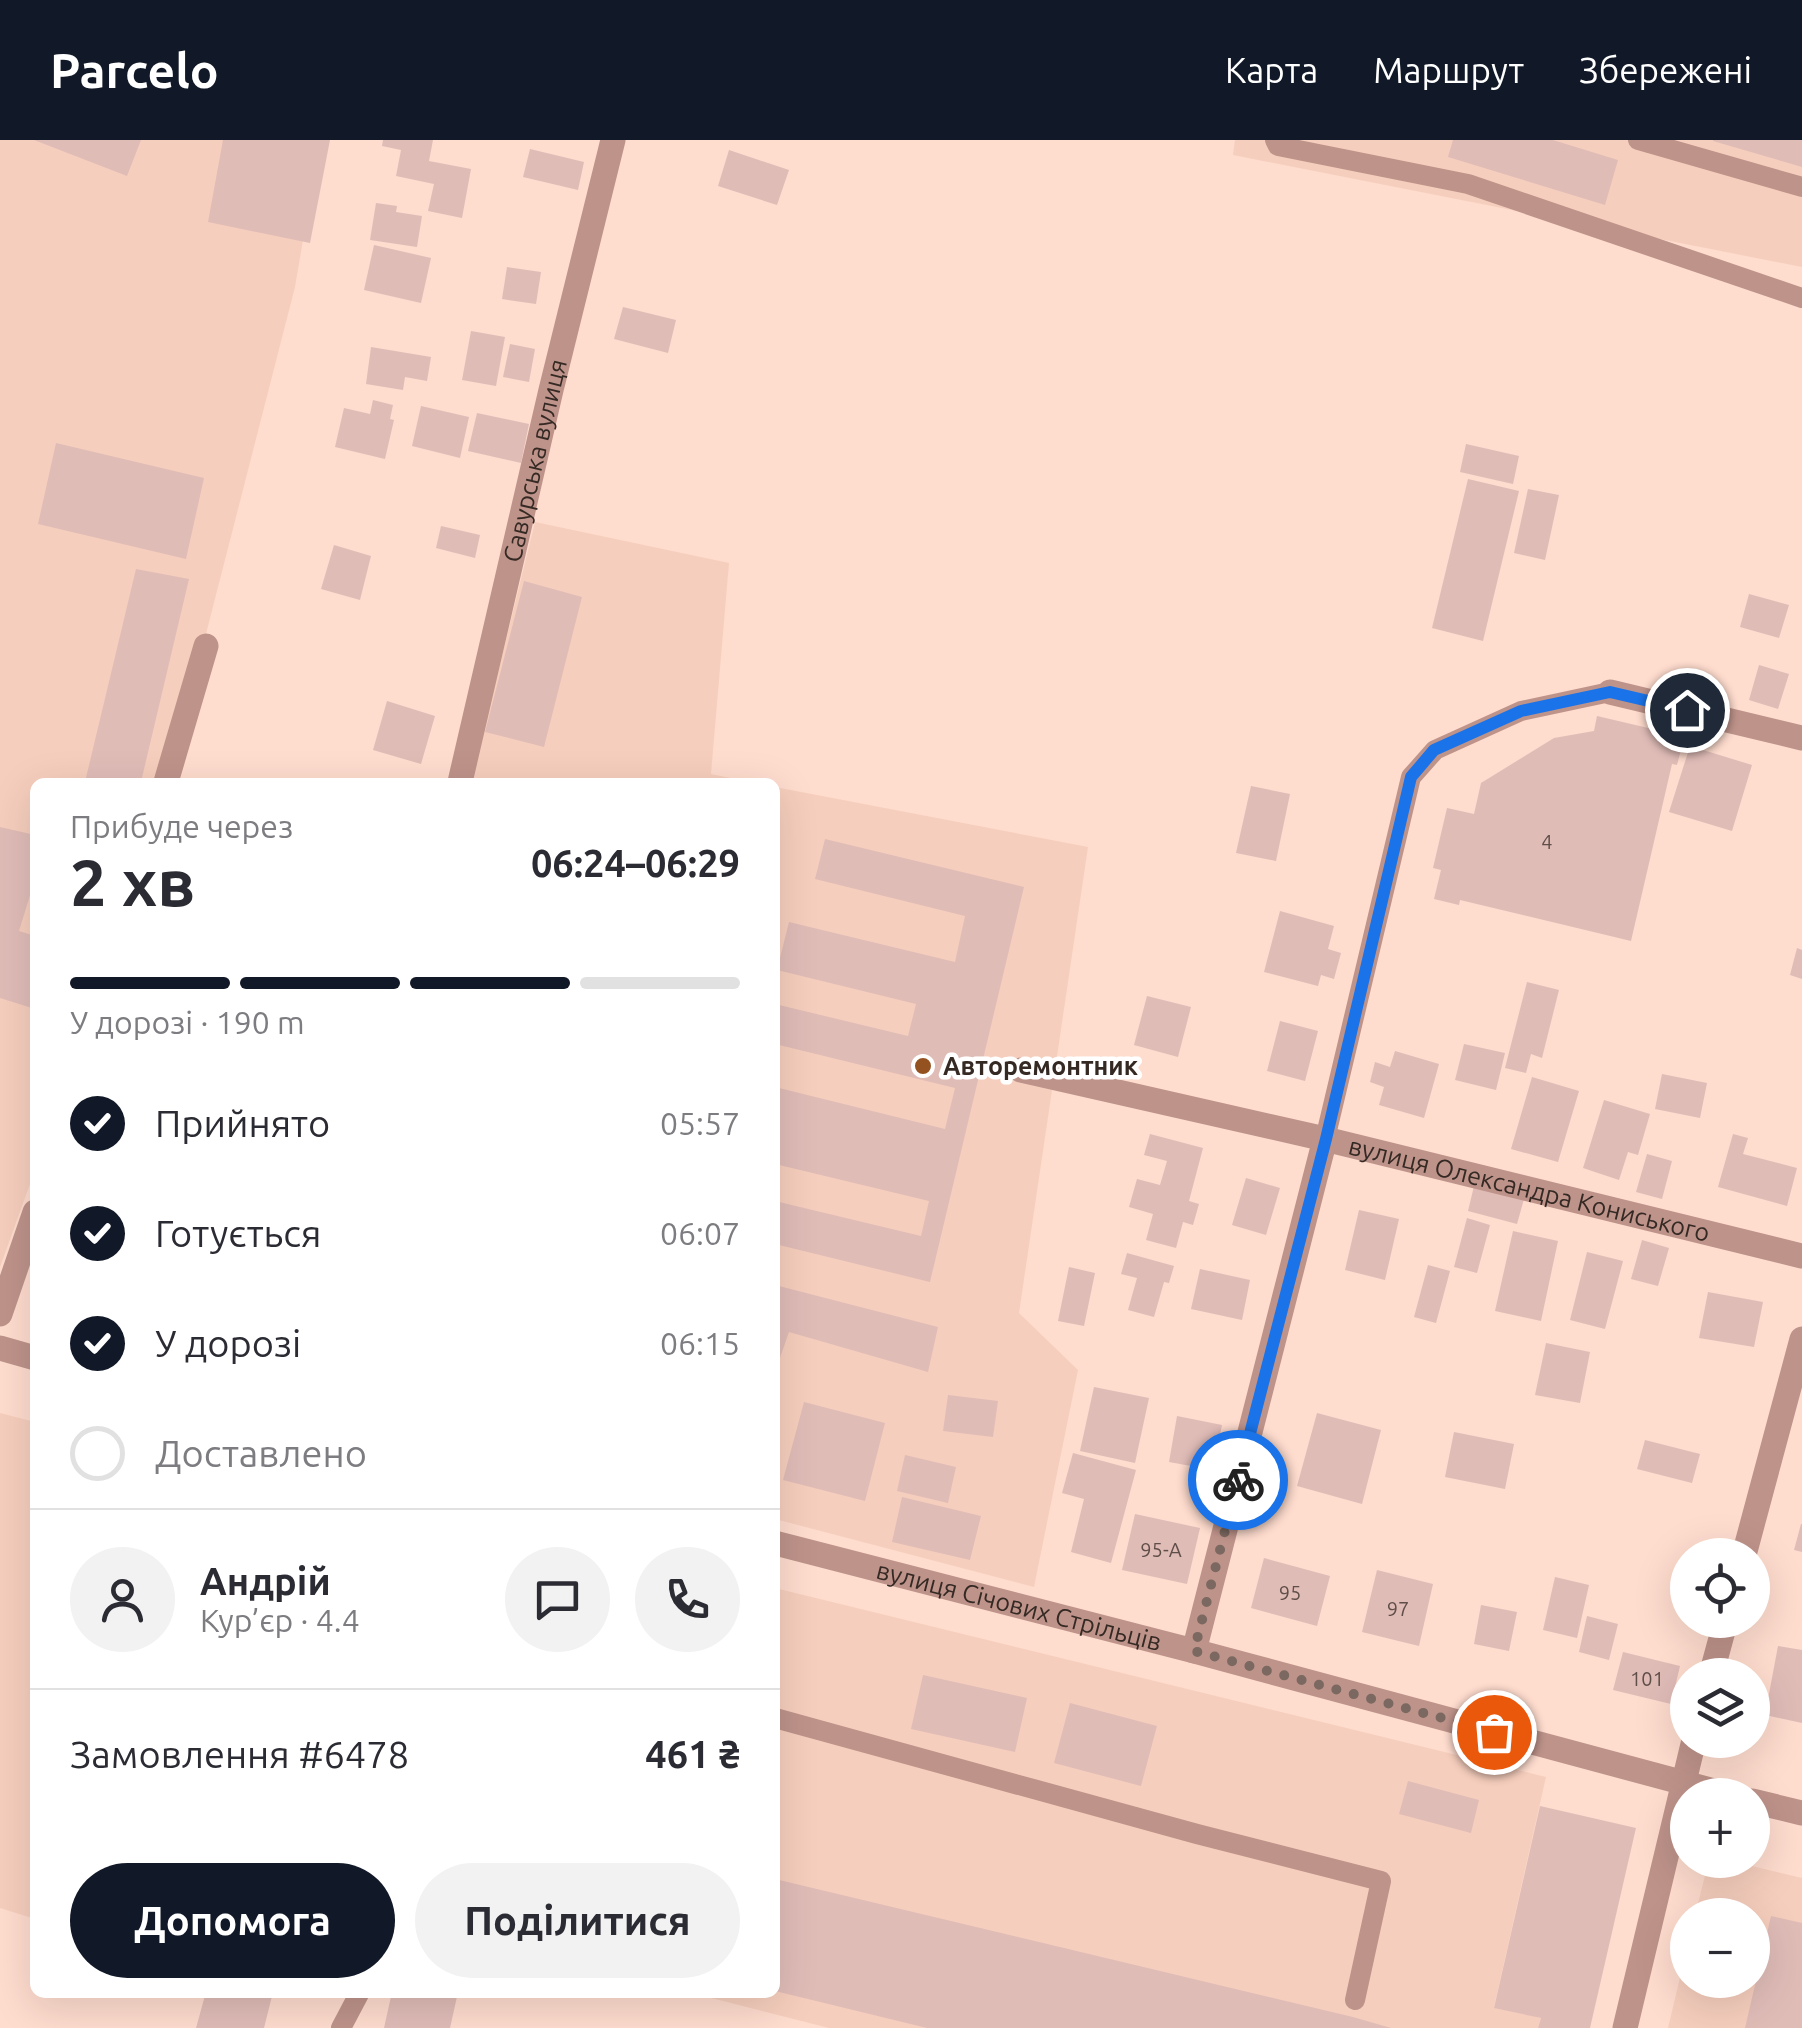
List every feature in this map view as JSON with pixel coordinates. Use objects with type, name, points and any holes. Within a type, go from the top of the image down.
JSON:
[{"type":"street","name":"Савурська вулиця","points":[[461,778],[613,140]]},
{"type":"street","points":[[167,778],[206,646]]},
{"type":"street","points":[[1610,692],[1802,738]]},
{"type":"street","name":"вулиця Олександра Кониського","points":[[1021,1070],[1326,1139],[1802,1256]]},
{"type":"street","points":[[1194,1651],[1326,1139]]},
{"type":"street","points":[[0,1314],[30,1227]]},
{"type":"street","points":[[1749,1538],[1802,1339]]},
{"type":"street","points":[[0,1348],[30,1357]]},
{"type":"street","name":"вулиця Січових Стрільців","points":[[780,1544],[1194,1651],[1670,1781]]},
{"type":"street","points":[[1770,1805],[1802,1813]]},
{"type":"street","points":[[1625,2028],[1670,1835]]},
{"type":"lane","points":[[1275,140],[1278,146],[1468,184],[1802,298]]},
{"type":"lane","points":[[1638,140],[1802,187]]},
{"type":"lane","points":[[1326,1139],[1411,777],[1434,750],[1521,711],[1610,692]]},
{"type":"lane","points":[[780,1719],[1381,1882],[1356,2000]]},
{"type":"lane","points":[[341,2028],[357,1998]]},
{"type":"shaded area","points":[[0,140],[320,140],[295,287],[169,778],[30,778],[30,1184],[0,1267]]},
{"type":"shaded area","points":[[1235,140],[1802,140],[1802,267],[1233,155]]},
{"type":"shaded area","points":[[535,522],[729,563],[711,774],[730,778],[472,778]]},
{"type":"shaded area","points":[[780,788],[1088,847],[1019,1313],[1078,1370],[1034,1587],[780,1520]]},
{"type":"shaded area","points":[[0,1413],[30,1421],[30,1917],[0,1908]]},
{"type":"shaded area","points":[[780,1589],[1546,1777],[1494,2007],[1541,2018],[1538,2028],[829,2028],[712,1998],[780,1998]]},
{"type":"shaded area","points":[[1770,1870],[1802,1878],[1802,2028],[1668,2028],[1675,1998],[1770,1998],[1770,1898],[1699,1898],[1704,1878],[1770,1878]]},
{"type":"building","points":[[34,140],[141,140],[127,176]]},
{"type":"building","points":[[223,140],[330,140],[310,243],[208,222]]},
{"type":"building","points":[[383,140],[433,140],[429,161],[471,169],[462,218],[428,211],[434,184],[396,176],[401,150],[382,146]]},
{"type":"building","points":[[1453,140],[1553,140],[1618,160],[1605,205],[1448,157]]},
{"type":"building","points":[[1802,140],[1802,167],[1713,141]]},
{"type":"building","points":[[530,149],[584,162],[578,190],[523,177]]},
{"type":"building","points":[[729,150],[789,170],[777,205],[718,186]]},
{"type":"building","points":[[376,203],[397,206],[396,212],[422,216],[417,247],[370,240]]},
{"type":"building","points":[[374,245],[431,258],[421,303],[364,290]]},
{"type":"building","points":[[507,267],[541,272],[536,304],[502,299]]},
{"type":"building","points":[[623,307],[676,320],[668,353],[614,339]]},
{"type":"building","points":[[471,331],[505,337],[496,386],[462,380]]},
{"type":"building","points":[[510,344],[535,349],[529,382],[503,377]]},
{"type":"building","points":[[371,347],[431,357],[427,381],[405,377],[403,390],[366,384]]},
{"type":"building","points":[[373,400],[393,405],[390,419],[394,420],[385,459],[335,447],[344,408],[370,414]]},
{"type":"building","points":[[421,406],[469,417],[460,458],[412,446]]},
{"type":"building","points":[[477,413],[529,424],[521,463],[468,451]]},
{"type":"building","points":[[56,443],[204,478],[186,559],[38,524]]},
{"type":"building","points":[[1466,444],[1519,456],[1513,484],[1460,472]]},
{"type":"building","points":[[1468,479],[1519,491],[1483,641],[1432,628]]},
{"type":"building","points":[[1528,489],[1559,495],[1545,560],[1514,553]]},
{"type":"building","points":[[441,526],[480,535],[475,558],[436,548]]},
{"type":"building","points":[[334,545],[371,556],[360,600],[321,589]]},
{"type":"building","points":[[136,569],[189,579],[142,778],[86,778]]},
{"type":"building","points":[[524,581],[582,597],[544,747],[485,732]]},
{"type":"building","points":[[1749,594],[1789,605],[1779,638],[1740,627]]},
{"type":"building","points":[[1759,665],[1789,674],[1778,709],[1749,700]]},
{"type":"building","points":[[387,701],[435,716],[421,764],[373,750]]},
{"type":"building","points":[[1597,716],[1678,735],[1676,745],[1682,746],[1677,765],[1672,764],[1631,941],[1460,900],[1459,905],[1434,899],[1441,870],[1433,868],[1447,808],[1474,814],[1481,783],[1554,738],[1594,731]]},
{"type":"building","points":[[1690,746],[1752,765],[1732,831],[1669,812]]},
{"type":"building","points":[[1251,786],[1290,794],[1276,861],[1236,853]]},
{"type":"building","points":[[0,827],[30,834],[30,895],[19,931],[30,934],[30,1007],[0,998]]},
{"type":"building","name":"Авторемонтник","points":[[825,839],[1024,887],[930,1282],[780,1245],[780,1202],[921,1236],[929,1201],[780,1165],[780,1088],[945,1129],[955,1088],[780,1045],[780,1005],[908,1036],[916,1004],[780,971],[789,922],[955,962],[965,916],[815,879]]},
{"type":"building","points":[[1280,911],[1334,926],[1328,949],[1341,953],[1334,979],[1321,975],[1318,986],[1264,972]]},
{"type":"building","points":[[1797,948],[1802,950],[1802,979],[1790,975]]},
{"type":"building","points":[[1527,982],[1559,990],[1542,1058],[1531,1054],[1526,1073],[1505,1068]]},
{"type":"building","points":[[1147,996],[1191,1007],[1178,1057],[1134,1045]]},
{"type":"building","points":[[1280,1021],[1318,1031],[1305,1081],[1267,1071]]},
{"type":"building","points":[[1464,1044],[1505,1053],[1496,1090],[1455,1080]]},
{"type":"building","points":[[1395,1051],[1439,1064],[1424,1118],[1379,1105],[1384,1087],[1370,1082],[1375,1062],[1390,1067]]},
{"type":"building","points":[[1662,1074],[1707,1083],[1700,1118],[1655,1109]]},
{"type":"building","points":[[1532,1077],[1579,1091],[1558,1162],[1511,1149]]},
{"type":"building","points":[[1604,1100],[1650,1114],[1638,1155],[1628,1152],[1619,1180],[1583,1168]]},
{"type":"building","points":[[1150,1134],[1203,1148],[1189,1201],[1199,1204],[1193,1225],[1183,1222],[1176,1248],[1146,1240],[1153,1214],[1129,1207],[1137,1179],[1160,1185],[1167,1161],[1144,1155]]},
{"type":"building","points":[[1733,1134],[1748,1138],[1743,1154],[1797,1168],[1787,1206],[1718,1187]]},
{"type":"building","points":[[1647,1154],[1672,1161],[1662,1199],[1636,1192]]},
{"type":"building","points":[[1246,1178],[1280,1188],[1266,1235],[1232,1225]]},
{"type":"building","points":[[1474,1186],[1524,1199],[1517,1224],[1468,1211]]},
{"type":"building","points":[[1359,1210],[1399,1219],[1385,1280],[1345,1270]]},
{"type":"building","points":[[1467,1218],[1490,1225],[1477,1273],[1454,1267]]},
{"type":"building","points":[[1513,1231],[1558,1241],[1541,1321],[1495,1311]]},
{"type":"building","points":[[1642,1240],[1669,1248],[1658,1286],[1631,1279]]},
{"type":"building","points":[[1587,1252],[1623,1261],[1605,1329],[1570,1320]]},
{"type":"building","points":[[1127,1253],[1174,1266],[1169,1283],[1164,1282],[1154,1317],[1128,1310],[1137,1278],[1121,1274]]},
{"type":"building","points":[[1428,1265],[1450,1271],[1436,1323],[1414,1317]]},
{"type":"building","points":[[1069,1267],[1095,1273],[1084,1326],[1058,1321]]},
{"type":"building","points":[[1200,1269],[1250,1280],[1242,1320],[1191,1309]]},
{"type":"building","points":[[780,1286],[938,1327],[928,1372],[789,1332],[780,1358]]},
{"type":"building","points":[[1708,1292],[1763,1302],[1754,1347],[1699,1338]]},
{"type":"building","points":[[1546,1343],[1590,1352],[1580,1403],[1535,1395]]},
{"type":"building","points":[[1094,1387],[1149,1398],[1135,1463],[1080,1451]]},
{"type":"building","points":[[948,1395],[998,1401],[993,1437],[943,1431]]},
{"type":"building","points":[[804,1402],[885,1423],[865,1501],[783,1480]]},
{"type":"building","points":[[1317,1413],[1381,1430],[1362,1504],[1297,1486]]},
{"type":"building","points":[[1177,1416],[1222,1425],[1213,1470],[1169,1462]]},
{"type":"building","points":[[1454,1432],[1514,1444],[1505,1489],[1445,1477]]},
{"type":"building","points":[[1645,1440],[1700,1454],[1692,1483],[1637,1469]]},
{"type":"building","points":[[1073,1453],[1136,1470],[1111,1563],[1071,1552],[1084,1499],[1062,1493]]},
{"type":"building","points":[[905,1455],[956,1467],[948,1503],[897,1491]]},
{"type":"building","points":[[902,1497],[981,1516],[970,1560],[892,1542]]},
{"type":"building","points":[[1135,1514],[1200,1528],[1187,1584],[1122,1570]]},
{"type":"building","points":[[1802,1524],[1802,1552],[1794,1550]]},
{"type":"building","points":[[1264,1558],[1330,1576],[1317,1626],[1251,1608]]},
{"type":"building","points":[[1377,1570],[1433,1584],[1419,1646],[1362,1632]]},
{"type":"building","points":[[1555,1577],[1589,1585],[1577,1638],[1543,1630]]},
{"type":"building","points":[[1481,1605],[1517,1612],[1509,1651],[1474,1644]]},
{"type":"building","points":[[1587,1616],[1618,1624],[1609,1660],[1579,1652]]},
{"type":"building","points":[[1778,1646],[1802,1650],[1802,1723],[1770,1716],[1770,1688]]},
{"type":"building","points":[[1623,1652],[1670,1664],[1670,1704],[1613,1690]]},
{"type":"building","points":[[923,1675],[1027,1698],[1015,1752],[911,1729]]},
{"type":"building","points":[[1070,1703],[1157,1726],[1141,1786],[1054,1763]]},
{"type":"building","points":[[1408,1781],[1479,1800],[1471,1833],[1399,1814]]},
{"type":"building","points":[[1540,1806],[1636,1828],[1590,2028],[1538,2028],[1541,2018],[1494,2008]]},
{"type":"building","points":[[780,1880],[1391,2028],[927,2028],[780,1992]]},
{"type":"building","points":[[1771,1916],[1802,1923],[1802,2028],[1745,2028],[1752,1998],[1770,1998]]},
{"type":"building","points":[[204,1998],[272,1998],[264,2028],[196,2028]]},
{"type":"building","points":[[391,1998],[457,1998],[450,2028],[384,2028]]},
{"type":"way so far","points":[[1238,1480],[1194,1651],[1494,1732]]},
{"type":"place","name":"Авторемонтник","points":[[923,1066]]},
{"type":"route","points":[[1238,1480],[1326,1139],[1411,777],[1434,750],[1521,711],[1610,692],[1687,710]]}]
